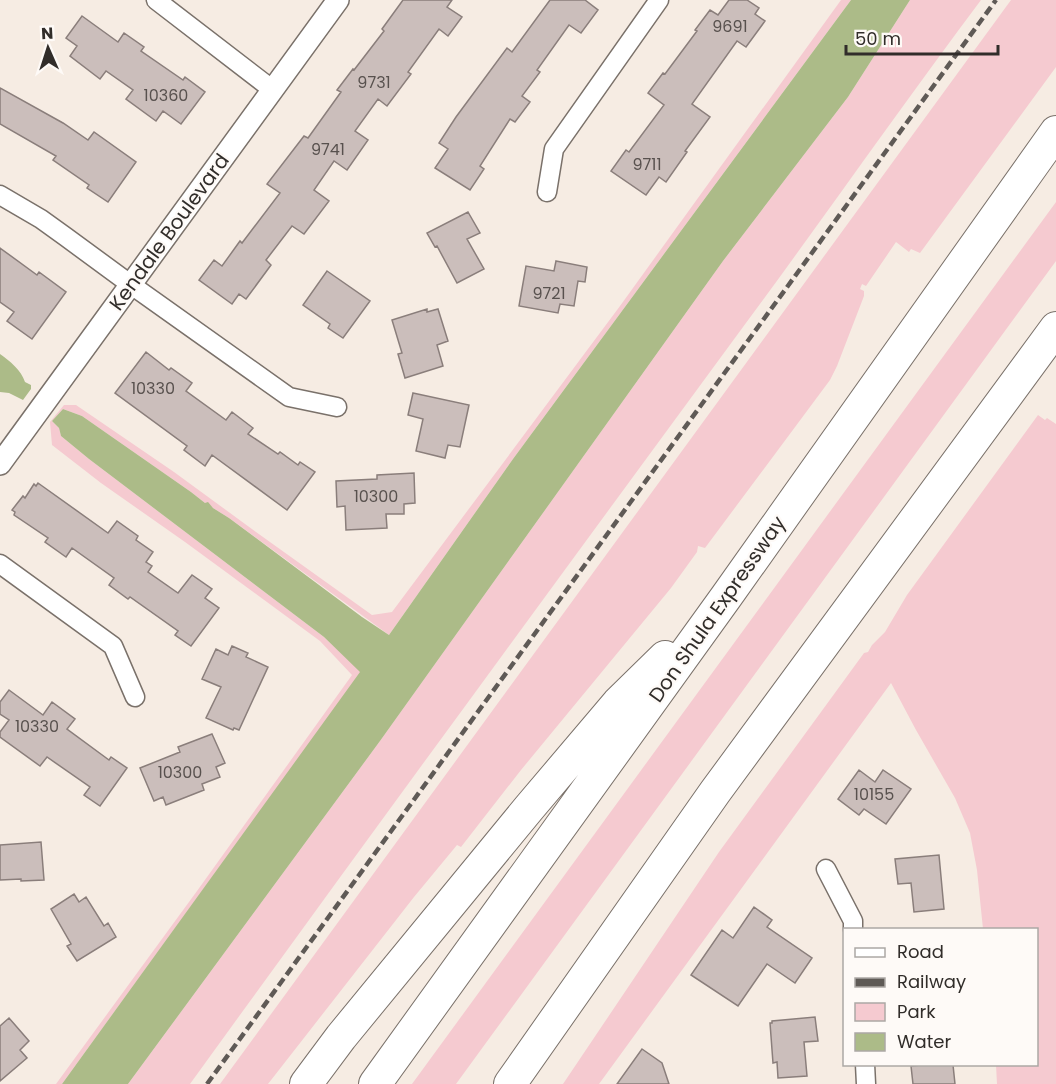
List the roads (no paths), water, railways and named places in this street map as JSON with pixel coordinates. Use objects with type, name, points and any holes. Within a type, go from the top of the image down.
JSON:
[{"type":"highway","name":"Don Shula Expressway","points":[[375,1084],[726,597],[1056,132]]},
{"type":"highway","points":[[510,1084],[715,792],[1056,328]]},
{"type":"highway","points":[[306,1084],[341,1037],[618,703],[726,597]]},
{"type":"street","points":[[156,0],[273,90]]},
{"type":"street","name":"Kendale Boulevard","points":[[0,464],[338,0]]},
{"type":"street","points":[[547,192],[554,149],[654,2]]},
{"type":"street","points":[[0,195],[58,231],[290,397],[337,407]]},
{"type":"street","points":[[0,564],[113,646],[135,697]]},
{"type":"street","points":[[826,869],[853,921],[853,928]]},
{"type":"street","points":[[865,1066],[866,1084]]},
{"type":"water","points":[[851,0],[910,0],[848,97],[723,261],[380,741],[128,1084],[62,1084],[360,672],[324,637],[89,459],[61,436],[59,428],[52,421],[63,409],[82,416],[205,503],[208,502],[213,508],[389,635],[513,459]]},
{"type":"water","points":[[0,354],[18,370],[25,382],[31,385],[31,389],[23,400],[9,393],[0,392]]},
{"type":"railway","points":[[207,1084],[996,0]]}]
